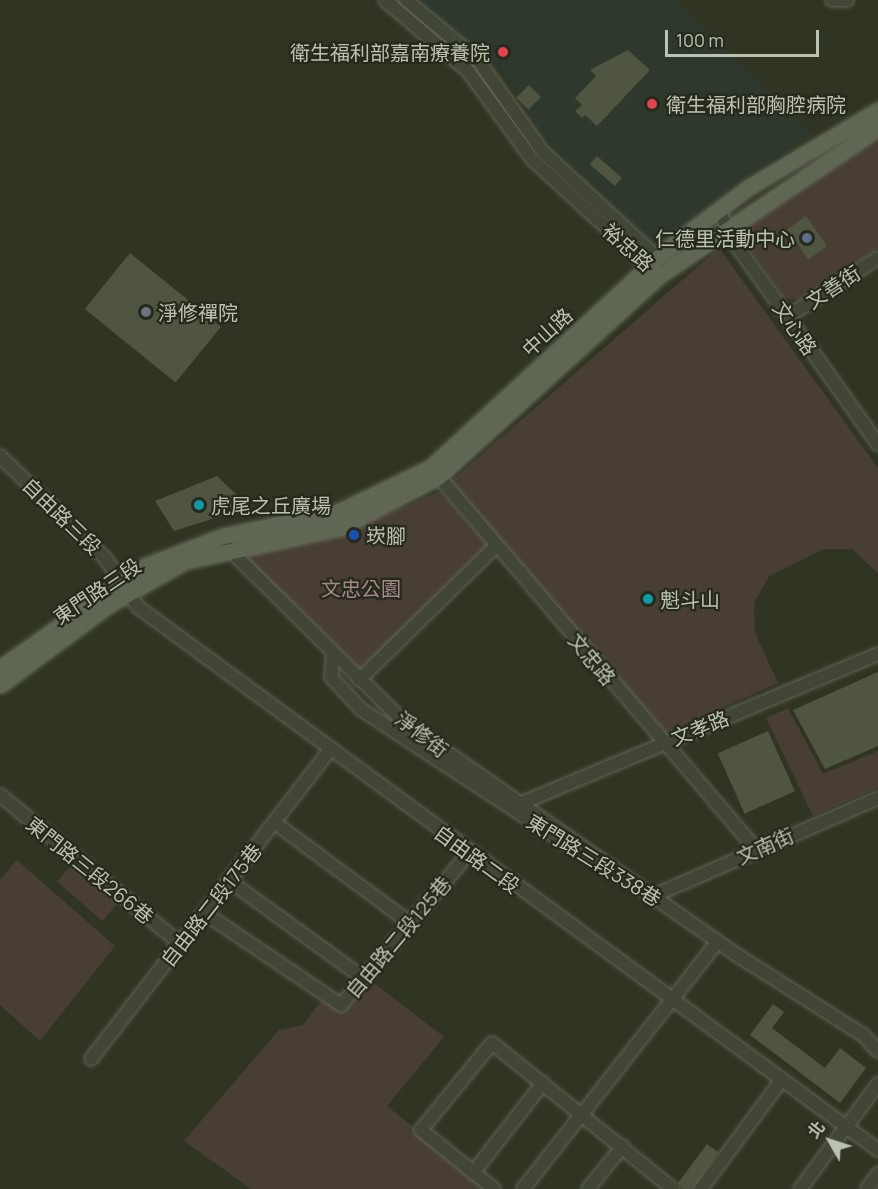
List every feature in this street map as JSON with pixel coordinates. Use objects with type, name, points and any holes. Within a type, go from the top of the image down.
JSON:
[{"type":"main road","name":"中山路","points":[[225,542],[342,527],[434,472],[718,209],[878,110]]},
{"type":"main road","name":"中山路","points":[[655,267],[725,226],[878,128]]},
{"type":"main road","name":"東門路三段","points":[[0,668],[122,587],[225,542]]},
{"type":"main road","name":"東門路三段","points":[[0,685],[122,587]]},
{"type":"street","name":"裕忠路","points":[[385,0],[468,70],[533,160],[605,218]]},
{"type":"street","name":"裕忠路","points":[[406,0],[478,60],[543,152],[655,267]]},
{"type":"street","points":[[832,0],[847,0]]},
{"type":"street","name":"文心路","points":[[718,209],[725,226],[878,444]]},
{"type":"street","name":"文善街","points":[[787,317],[878,258]]},
{"type":"street","name":"自由路三段","points":[[0,456],[105,558],[122,587]]},
{"type":"street","name":"文忠路","points":[[434,472],[756,850]]},
{"type":"street","name":"淨修街","points":[[225,542],[333,655],[404,722],[653,896]]},
{"type":"street","points":[[359,680],[496,546]]},
{"type":"street","name":"自由路二段","points":[[122,587],[330,750],[468,854],[878,1150]]},
{"type":"street","name":"文孝路","points":[[522,803],[878,654]]},
{"type":"street","name":"東門路三段338巷","points":[[333,655],[331,677],[362,710],[641,894],[653,896],[863,1035],[878,1051]]},
{"type":"street","name":"自由路二段175巷","points":[[91,1059],[231,882],[330,750]]},
{"type":"street","name":"東門路三段266巷","points":[[0,795],[181,944]]},
{"type":"street","name":"文南街","points":[[653,896],[878,798]]},
{"type":"street","points":[[275,823],[411,923]]},
{"type":"street","name":"自由路二段125巷","points":[[206,914],[341,1005],[468,854]]},
{"type":"street","points":[[231,882],[363,978]]},
{"type":"street","points":[[523,1189],[718,941]]},
{"type":"street","points":[[494,1189],[421,1130],[492,1043],[623,1146],[664,1186]]},
{"type":"street","points":[[701,1189],[781,1081]]},
{"type":"street","points":[[473,1173],[543,1083]]},
{"type":"street","points":[[800,1189],[878,1084]]},
{"type":"street","points":[[588,1189],[623,1146]]},
{"type":"street","points":[[867,1189],[878,1174]]},
{"type":"shaded area","name":"衛生福利部胸腔病院","points":[[417,0],[676,0],[813,135],[736,184],[659,250],[542,135],[503,73]]},
{"type":"green space","points":[[878,138],[878,249],[798,300],[784,298],[742,237],[755,214]]},
{"type":"green space","points":[[719,248],[878,468],[878,573],[852,549],[824,549],[769,576],[754,603],[755,633],[778,683],[665,733],[450,482]]},
{"type":"green space","name":"文忠公園","points":[[440,491],[488,545],[359,671],[235,550],[352,529]]},
{"type":"green space","points":[[788,708],[823,774],[878,751],[878,788],[813,816],[766,718]]},
{"type":"green space","points":[[17,860],[115,946],[40,1041],[0,1005],[0,880]]},
{"type":"green space","points":[[74,862],[119,901],[102,921],[57,882]]},
{"type":"green space","points":[[369,979],[444,1037],[387,1106],[492,1189],[251,1189],[184,1141],[279,1030],[303,1025],[325,996],[343,1009]]},
{"type":"building","points":[[628,50],[650,70],[597,126],[585,115],[582,118],[575,111],[582,105],[575,98],[596,76],[590,70]]},
{"type":"building","points":[[529,85],[541,97],[528,110],[516,98]]},
{"type":"building","points":[[597,156],[622,178],[615,186],[590,164]]},
{"type":"building","name":"仁德里活動中心","points":[[806,216],[827,246],[808,260],[787,229]]},
{"type":"building","name":"淨修禪院","points":[[130,253],[221,327],[176,383],[85,309]]},
{"type":"building","name":"虎尾之丘廣場","points":[[217,476],[239,497],[240,510],[174,531],[155,501]]},
{"type":"building","points":[[878,672],[878,746],[825,769],[793,710]]},
{"type":"building","points":[[768,731],[795,791],[745,814],[718,753]]},
{"type":"building","points":[[773,1004],[784,1012],[772,1028],[825,1068],[840,1048],[866,1068],[840,1103],[750,1035]]},
{"type":"building","points":[[707,1144],[718,1152],[693,1189],[683,1189],[678,1183]]},
{"type":"place","name":"衛生福利部嘉南療養院","points":[[503,52]]},
{"type":"place","name":"衛生福利部胸腔病院","points":[[652,104]]},
{"type":"place","name":"仁德里活動中心","points":[[807,238]]},
{"type":"place","name":"淨修禪院","points":[[146,312]]},
{"type":"place","name":"虎尾之丘廣場","points":[[199,505]]},
{"type":"place","name":"崁腳","points":[[354,535]]},
{"type":"place","name":"魁斗山","points":[[648,599]]}]
